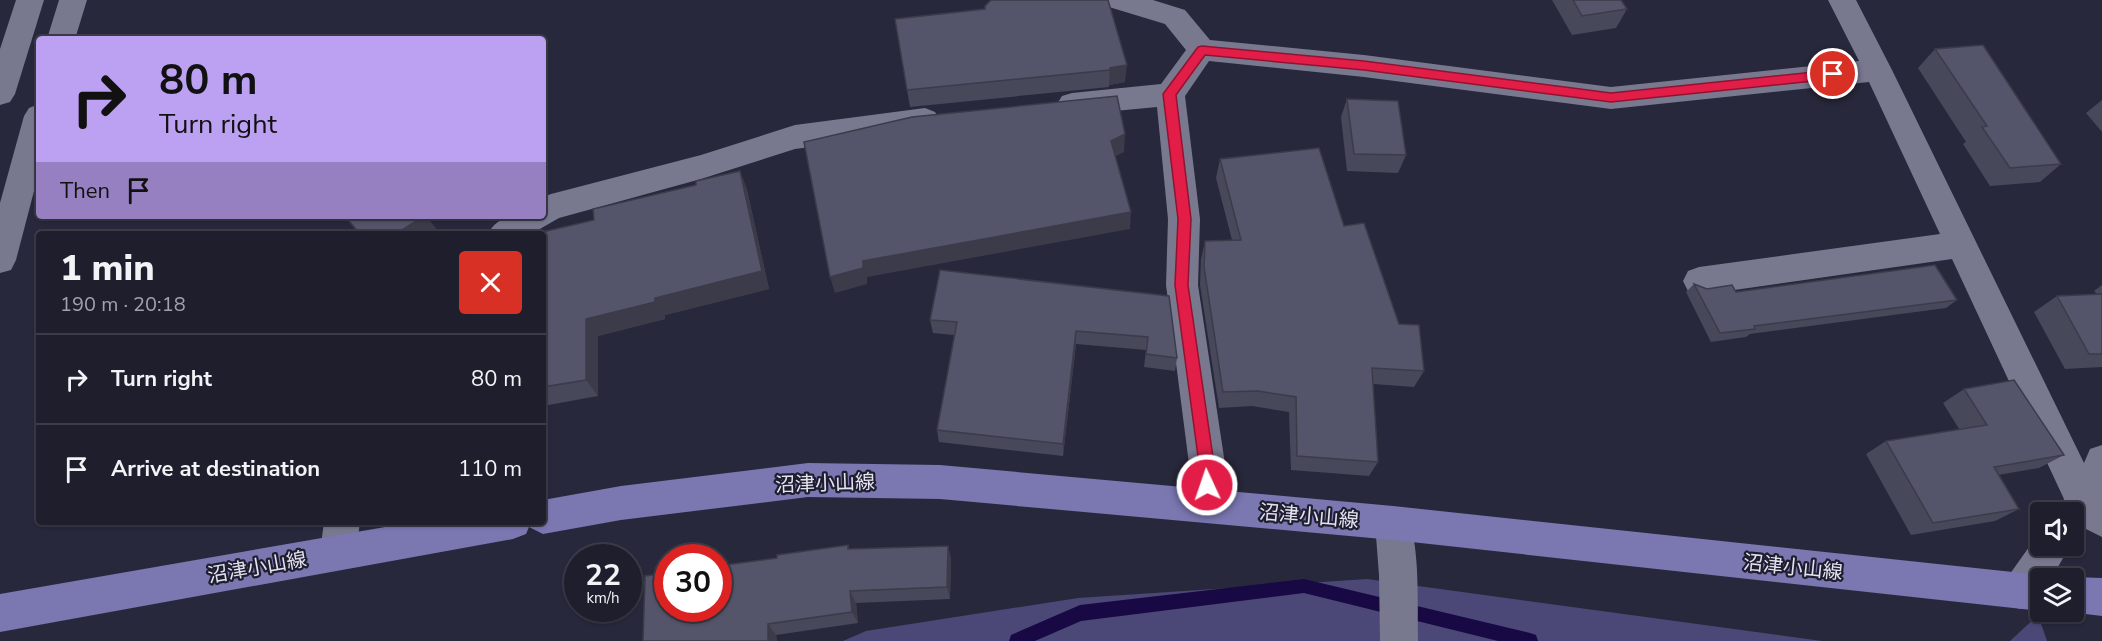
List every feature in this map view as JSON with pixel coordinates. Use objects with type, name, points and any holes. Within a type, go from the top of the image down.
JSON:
[{"type":"main road","name":"沼津小山線","points":[[546,516],[621,503],[808,480],[940,482],[1393,523],[2030,592]]},
{"type":"main road","name":"沼津小山線","points":[[0,613],[340,537],[478,525]]},
{"type":"main road","points":[[2084,596],[2102,597]]},
{"type":"street","points":[[0,94],[30,0]]},
{"type":"street","points":[[62,36],[73,0]]},
{"type":"street","points":[[1119,0],[1175,16],[1202,50],[1364,66],[1611,98],[1878,70]]},
{"type":"street","points":[[1842,0],[1961,244],[2086,513]]},
{"type":"street","points":[[1202,50],[1170,94],[1184,219],[1182,285],[1207,464],[1207,506]]},
{"type":"street","points":[[1041,108],[1170,94]]},
{"type":"street","points":[[546,209],[701,167],[795,137],[865,126],[959,116]]},
{"type":"street","points":[[0,260],[36,127]]},
{"type":"street","points":[[509,231],[530,219]]},
{"type":"street","points":[[1699,281],[1961,244]]},
{"type":"street","points":[[2086,513],[2102,461]]},
{"type":"street","points":[[1393,523],[1398,575],[1399,641]]},
{"type":"shaded area","points":[[1367,579],[1822,641],[843,641],[866,631],[1078,598]]},
{"type":"shaded area","points":[[2030,622],[2040,622],[2047,641],[2010,641]]},
{"type":"building","points":[[991,0],[1108,0],[1127,65],[1110,68],[1110,70],[907,90],[895,19],[985,9]]},
{"type":"building","points":[[1573,0],[1621,0],[1627,9],[1582,16]]},
{"type":"building","points":[[1983,45],[2061,164],[2010,168],[1982,127],[1987,126],[1935,49]]},
{"type":"building","points":[[1117,96],[1125,134],[1111,141],[1131,212],[863,261],[863,268],[830,277],[804,142],[912,117]]},
{"type":"building","points":[[1347,99],[1398,101],[1406,155],[1354,154]]},
{"type":"building","points":[[1319,148],[1344,226],[1364,223],[1399,324],[1419,325],[1424,371],[1372,368],[1378,462],[1297,456],[1296,397],[1258,391],[1223,392],[1204,267],[1205,241],[1241,240],[1220,159]]},
{"type":"building","points":[[740,171],[762,271],[655,298],[655,302],[586,319],[586,380],[546,387],[546,231],[594,220],[593,209],[696,185],[696,181]]},
{"type":"building","points":[[348,219],[419,219],[401,231],[358,231]]},
{"type":"building","points":[[1935,265],[1957,300],[1754,326],[1755,329],[1720,333],[1694,284],[1707,289],[1732,285],[1736,292]]},
{"type":"building","points":[[940,270],[1169,296],[1177,358],[1146,354],[1148,337],[1076,331],[1063,444],[937,430],[957,322],[930,320]]},
{"type":"building","points":[[2102,294],[2102,354],[2089,354],[2057,296]]},
{"type":"building","points":[[2014,380],[2064,455],[1994,467],[2019,509],[1933,523],[1886,441],[1987,425],[1964,389]]},
{"type":"building","points":[[848,545],[848,549],[948,546],[947,587],[850,591],[852,612],[768,624],[768,641],[643,641],[645,576],[654,575],[654,622],[732,622],[732,564],[777,558],[777,555]]},
{"type":"waterway","points":[[1017,641],[1080,613],[1304,586],[1530,641]]},
{"type":"route","points":[[1207,485],[1207,464],[1182,285],[1184,219],[1170,94],[1202,50],[1364,66],[1611,98],[1833,74]]}]
